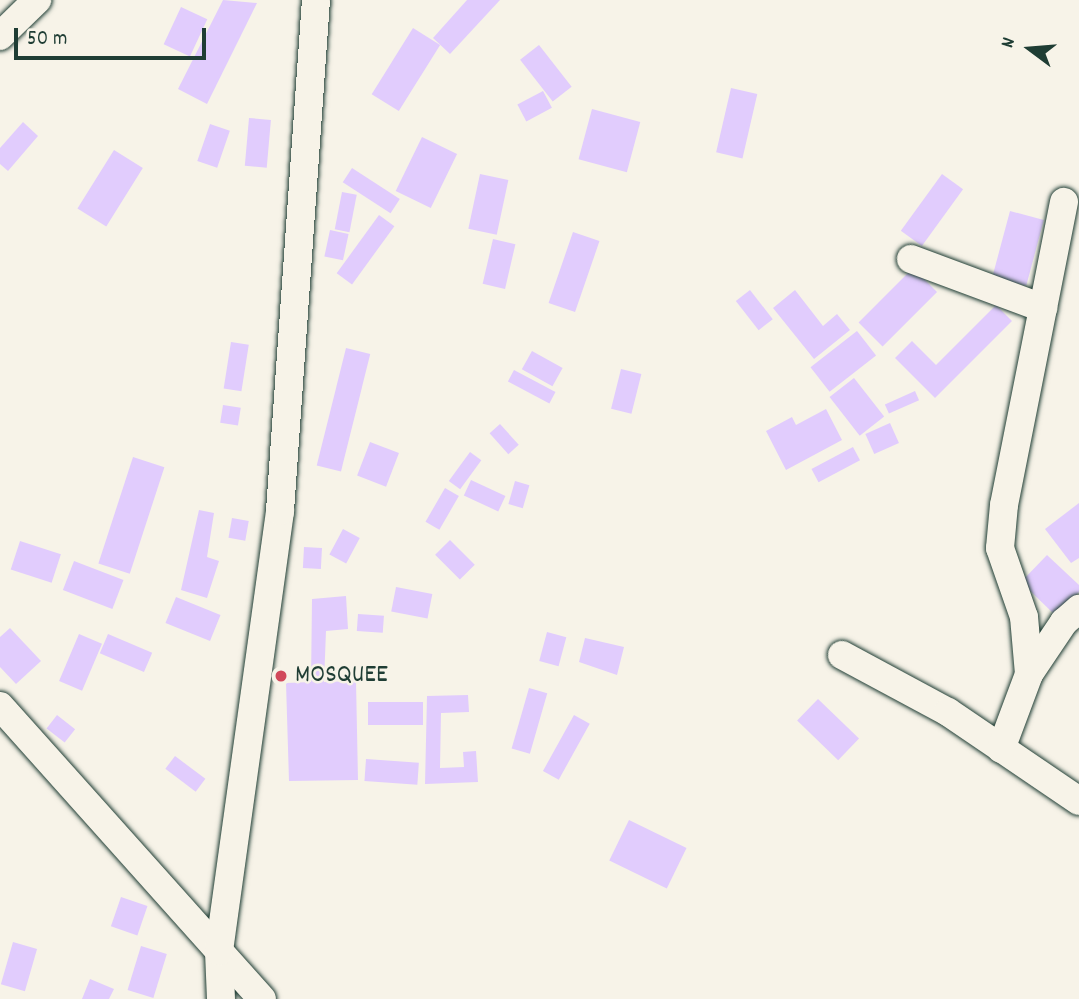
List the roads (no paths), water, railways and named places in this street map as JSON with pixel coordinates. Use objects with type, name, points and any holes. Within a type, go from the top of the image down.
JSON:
[{"type":"street","points":[[0,36],[37,0]]},
{"type":"street","points":[[221,999],[219,951],[280,511],[316,0]]},
{"type":"street","points":[[1029,674],[1024,618],[1000,548],[1004,505],[1065,202]]},
{"type":"street","points":[[911,259],[1042,308]]},
{"type":"street","points":[[1001,749],[1029,674],[1064,622],[1079,609]]},
{"type":"street","points":[[842,655],[948,712],[1001,749],[1038,770],[1079,801]]},
{"type":"street","points":[[0,706],[262,999]]},
{"type":"place","name":"MOSQUEE","points":[[281,676]]}]
